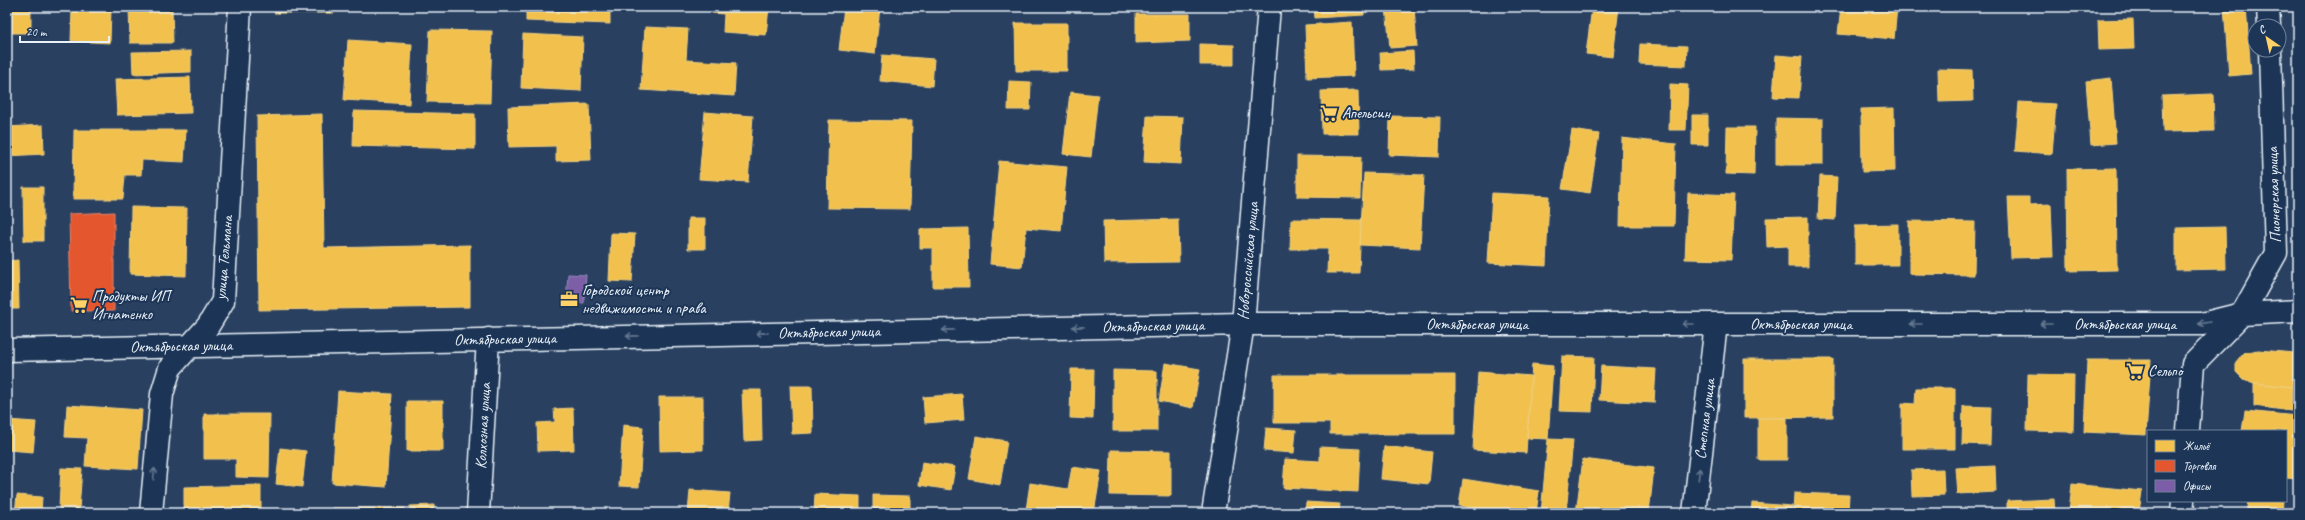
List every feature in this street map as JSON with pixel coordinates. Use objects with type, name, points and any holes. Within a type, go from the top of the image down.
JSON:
[{"type":"street","name":"улица Тельмана","points":[[151,513],[162,394],[170,368],[208,326],[223,301],[240,7]]},
{"type":"street","name":"Новороссийская улица","points":[[1213,513],[1243,324],[1269,7]]},
{"type":"street","points":[[2268,7],[2269,18]]},
{"type":"street","name":"Пионерская улица","points":[[2188,430],[2192,364],[2242,314],[2276,253],[2270,58]]},
{"type":"street","name":"Октябрьская улица","points":[[7,350],[1243,324],[2202,324],[2242,314],[2298,311]]},
{"type":"street","name":"Степная улица","points":[[1694,513],[1716,324]]},
{"type":"street","name":"Колхозная улица","points":[[478,513],[488,339]]},
{"type":"street","points":[[2182,513],[2183,502]]},
{"type":"water","points":[[1452,7],[1485,7],[1485,10],[1452,11]]},
{"type":"building: Жильё","points":[[7,7],[31,7],[31,33],[7,33]]},
{"type":"building: Жильё","points":[[129,7],[172,7],[173,43],[130,43]]},
{"type":"building: Жильё","points":[[274,7],[334,7],[334,13],[274,13]]},
{"type":"building: Жильё","points":[[526,7],[610,7],[610,24],[526,21]]},
{"type":"building: Жильё","points":[[712,7],[769,7],[766,35],[723,32],[724,14],[712,13]]},
{"type":"building: Жильё","points":[[844,7],[880,7],[875,54],[839,50]]},
{"type":"building: Жильё","points":[[1314,7],[1364,7],[1364,15],[1315,18]]},
{"type":"building: Жильё","points":[[1386,7],[1414,7],[1417,46],[1390,48]]},
{"type":"building: Жильё","points":[[1592,7],[1619,7],[1613,57],[1586,54]]},
{"type":"building: Жильё","points":[[1841,7],[1897,7],[1894,39],[1838,34]]},
{"type":"building: Жильё","points":[[2224,7],[2246,7],[2247,58],[2250,58],[2251,74],[2229,76]]},
{"type":"building: Жильё","points":[[72,8],[111,9],[110,43],[71,41]]},
{"type":"building: Жильё","points":[[1136,14],[1190,14],[1190,41],[1136,43]]},
{"type":"building: Жильё","points":[[2133,19],[2134,49],[2099,50],[2098,20]]},
{"type":"building: Жильё","points":[[1352,22],[1354,76],[1307,78],[1305,25]]},
{"type":"building: Жильё","points":[[1015,23],[1067,23],[1067,71],[1016,71]]},
{"type":"building: Жильё","points":[[645,27],[688,29],[686,60],[736,63],[734,96],[641,90]]},
{"type":"building: Жильё","points":[[430,30],[492,31],[490,103],[427,102]]},
{"type":"building: Жильё","points":[[523,34],[583,37],[581,91],[521,88]]},
{"type":"building: Жильё","points":[[348,40],[412,44],[409,104],[344,100]]},
{"type":"building: Жильё","points":[[1200,44],[1234,45],[1234,65],[1200,65]]},
{"type":"building: Жильё","points":[[1640,44],[1687,46],[1686,66],[1639,64]]},
{"type":"building: Жильё","points":[[191,51],[191,72],[133,74],[132,52]]},
{"type":"building: Жильё","points":[[1413,51],[1414,69],[1381,70],[1380,53]]},
{"type":"building: Жильё","points":[[882,55],[934,59],[932,86],[880,81]]},
{"type":"building: Жильё","points":[[1776,55],[1802,57],[1799,98],[1773,97]]},
{"type":"building: Жильё","points":[[1938,69],[1972,70],[1973,101],[1939,102]]},
{"type":"building: Жильё","points":[[190,77],[191,113],[117,115],[115,79]]},
{"type":"building: Жильё","points":[[2111,78],[2116,143],[2091,145],[2086,81]]},
{"type":"building: Жильё","points":[[1009,81],[1031,82],[1030,110],[1008,110]]},
{"type":"building: Жильё","points":[[1670,84],[1688,85],[1686,130],[1669,130]]},
{"type":"building: Жильё","points":[[1358,90],[1359,134],[1322,134],[1321,91]]},
{"type":"building: Жильё","points":[[1070,92],[1098,95],[1091,157],[1063,154]]},
{"type":"building: Жильё","points":[[2213,94],[2214,131],[2163,132],[2162,96]]},
{"type":"building: Жильё","points":[[2019,102],[2056,104],[2052,154],[2015,151]]},
{"type":"building: Жильё","points":[[589,104],[591,160],[556,161],[556,146],[509,147],[508,107]]},
{"type":"building: Жильё","points":[[1894,108],[1895,171],[1862,172],[1861,109]]},
{"type":"building: Жильё","points":[[354,111],[475,114],[475,149],[353,146]]},
{"type":"building: Жильё","points":[[705,112],[753,116],[748,182],[699,179]]},
{"type":"building: Жильё","points":[[322,114],[324,248],[470,245],[470,307],[259,310],[257,116]]},
{"type":"building: Жильё","points":[[1692,115],[1708,115],[1708,145],[1692,145]]},
{"type":"building: Жильё","points":[[1147,116],[1183,117],[1181,164],[1144,162]]},
{"type":"building: Жильё","points":[[1390,116],[1440,117],[1439,157],[1389,155]]},
{"type":"building: Жильё","points":[[1776,118],[1823,119],[1823,165],[1776,165]]},
{"type":"building: Жильё","points":[[829,120],[912,121],[910,209],[827,208]]},
{"type":"building: Жильё","points":[[43,125],[44,154],[7,156],[7,127]]},
{"type":"building: Жильё","points":[[1727,127],[1755,127],[1754,175],[1726,174]]},
{"type":"building: Жильё","points":[[74,130],[186,130],[184,162],[142,160],[141,175],[125,175],[123,199],[73,199]]},
{"type":"building: Жильё","points":[[1572,130],[1599,134],[1590,193],[1562,189]]},
{"type":"building: Жильё","points":[[1622,138],[1676,144],[1674,226],[1620,226]]},
{"type":"building: Жильё","points":[[1297,156],[1361,157],[1360,198],[1297,197]]},
{"type":"building: Жильё","points":[[999,161],[1067,167],[1061,231],[1026,228],[1022,267],[990,264]]},
{"type":"building: Жильё","points":[[2116,168],[2117,270],[2068,271],[2067,169]]},
{"type":"building: Жильё","points":[[1364,173],[1424,175],[1420,248],[1360,245]]},
{"type":"building: Жильё","points":[[1820,176],[1837,177],[1835,220],[1818,219]]},
{"type":"building: Жильё","points":[[23,187],[43,187],[43,241],[24,241]]},
{"type":"building: Жильё","points":[[1492,193],[1549,196],[1546,266],[1488,263]]},
{"type":"building: Жильё","points":[[1688,193],[1734,195],[1731,260],[1685,259]]},
{"type":"building: Жильё","points":[[2008,197],[2029,197],[2029,205],[2051,204],[2053,257],[2011,258]]},
{"type":"building: Жильё","points":[[131,207],[187,208],[186,276],[130,274]]},
{"type":"building: Жильё","points":[[1808,217],[1808,267],[1788,267],[1788,246],[1767,247],[1766,218]]},
{"type":"building: Жильё","points":[[688,218],[705,218],[705,249],[688,249]]},
{"type":"building: Жильё","points":[[1178,219],[1179,262],[1104,263],[1103,221]]},
{"type":"building: Жильё","points":[[1291,219],[1361,220],[1359,273],[1327,273],[1328,249],[1290,249]]},
{"type":"building: Жильё","points":[[1909,221],[1975,222],[1974,275],[1909,274]]},
{"type":"building: Жильё","points":[[1898,224],[1898,265],[1855,265],[1855,225]]},
{"type":"building: Жильё","points":[[2225,227],[2226,269],[2176,270],[2176,228]]},
{"type":"building: Жильё","points":[[968,228],[969,287],[933,287],[933,248],[920,248],[920,229]]},
{"type":"building: Жильё","points":[[611,233],[635,234],[632,282],[609,281]]},
{"type":"building: Жильё","points":[[18,260],[19,309],[7,309],[7,261]]},
{"type":"building: Жильё","points":[[2258,350],[2295,353],[2292,387],[2254,383],[2243,379],[2236,372],[2236,362],[2243,353]]},
{"type":"building: Жильё","points":[[1562,356],[1594,357],[1592,412],[1559,411]]},
{"type":"building: Жильё","points":[[1744,359],[1833,359],[1833,417],[1744,418]]},
{"type":"building: Жильё","points":[[2087,360],[2151,360],[2146,435],[2084,432]]},
{"type":"building: Жильё","points":[[1165,363],[1200,369],[1193,408],[1159,401]]},
{"type":"building: Жильё","points":[[1532,364],[1553,366],[1548,439],[1527,438]]},
{"type":"building: Жильё","points":[[1601,366],[1656,369],[1654,403],[1599,400]]},
{"type":"building: Жильё","points":[[1071,369],[1094,369],[1093,419],[1070,418]]},
{"type":"building: Жильё","points":[[1113,370],[1157,371],[1157,431],[1113,431]]},
{"type":"building: Жильё","points":[[1478,372],[1531,376],[1526,453],[1473,450]]},
{"type":"building: Жильё","points":[[2028,374],[2074,375],[2073,432],[2027,431]]},
{"type":"building: Жильё","points":[[1274,375],[1455,375],[1455,434],[1330,434],[1330,423],[1274,423]]},
{"type":"building: Жильё","points":[[2254,383],[2292,387],[2291,411],[2254,406]]},
{"type":"building: Жильё","points":[[790,386],[812,386],[813,433],[792,434]]},
{"type":"building: Жильё","points":[[1916,388],[1955,388],[1955,449],[1902,449],[1902,403],[1915,404]]},
{"type":"building: Жильё","points":[[742,390],[761,390],[762,440],[744,441]]},
{"type":"building: Жильё","points":[[338,391],[392,394],[386,487],[332,483]]},
{"type":"building: Жильё","points":[[962,394],[964,420],[925,423],[923,397]]},
{"type":"building: Жильё","points":[[659,397],[703,397],[703,450],[660,451]]},
{"type":"building: Жильё","points":[[407,401],[443,401],[443,451],[407,451]]},
{"type":"building: Жильё","points":[[67,405],[142,410],[138,469],[85,466],[87,438],[65,437]]},
{"type":"building: Жильё","points":[[1963,406],[1991,407],[1990,445],[1962,444]]},
{"type":"building: Жильё","points":[[573,408],[574,450],[538,451],[537,423],[555,422],[554,409]]},
{"type":"building: Жильё","points":[[2245,411],[2298,416],[2298,478],[2287,477],[2287,430],[2242,430]]},
{"type":"building: Жильё","points":[[204,414],[270,414],[269,478],[236,477],[236,459],[204,459]]},
{"type":"building: Жильё","points":[[1758,418],[1787,418],[1787,460],[1758,460]]},
{"type":"building: Жильё","points":[[7,420],[36,422],[33,452],[7,450]]},
{"type":"building: Жильё","points":[[623,425],[643,427],[639,487],[619,486]]},
{"type":"building: Жильё","points":[[1266,428],[1296,430],[1294,453],[1264,451]]},
{"type":"building: Жильё","points":[[976,436],[1007,441],[1000,485],[969,479]]},
{"type":"building: Жильё","points":[[1548,439],[1573,440],[1566,513],[1541,513]]},
{"type":"building: Жильё","points":[[1384,446],[1432,452],[1429,484],[1381,479]]},
{"type":"building: Жильё","points":[[1320,447],[1360,449],[1358,492],[1283,488],[1285,459],[1320,461]]},
{"type":"building: Жильё","points":[[280,448],[306,451],[302,487],[276,484]]},
{"type":"building: Жильё","points":[[1111,450],[1171,451],[1171,496],[1110,495]]},
{"type":"building: Жильё","points":[[1583,459],[1654,468],[1649,513],[1576,513]]},
{"type":"building: Жильё","points":[[922,462],[955,467],[951,490],[919,485]]},
{"type":"building: Жильё","points":[[1995,466],[1996,492],[1957,494],[1955,468]]},
{"type":"building: Жильё","points":[[1072,467],[1101,471],[1094,513],[1048,513],[1026,510],[1030,483],[1068,489]]},
{"type":"building: Жильё","points":[[61,468],[82,469],[79,509],[59,508]]},
{"type":"building: Жильё","points":[[1943,469],[1944,495],[1912,496],[1911,470]]},
{"type":"building: Жильё","points":[[1463,479],[1539,491],[1536,513],[1505,513],[1459,506]]},
{"type":"building: Жильё","points":[[2072,484],[2142,491],[2139,513],[2069,511]]},
{"type":"building: Жильё","points":[[261,485],[261,513],[184,513],[184,487]]},
{"type":"building: Жильё","points":[[690,490],[730,493],[728,513],[688,513]]},
{"type":"building: Жильё","points":[[1794,493],[1849,495],[1848,513],[1793,513]]},
{"type":"building: Жильё","points":[[815,494],[860,496],[860,513],[814,513]]},
{"type":"building: Жильё","points":[[17,495],[42,497],[41,513],[15,513]]},
{"type":"building: Жильё","points":[[873,495],[910,496],[910,513],[873,513]]},
{"type":"building: Жильё","points":[[2054,499],[2055,513],[2007,513],[2007,501]]},
{"type":"building: Жильё","points":[[1306,502],[1340,504],[1339,513],[1305,513]]},
{"type":"building: Жильё","points":[[2248,502],[2283,502],[2282,513],[2246,513]]},
{"type":"building: Жильё","points":[[1752,503],[1792,506],[1791,513],[1751,513]]},
{"type":"building: Жильё","points":[[434,505],[434,513],[410,513],[410,506]]},
{"type":"building: Жильё","points":[[333,508],[405,508],[405,513],[333,513]]},
{"type":"building: Жильё","points":[[97,510],[122,511],[122,513],[96,513]]},
{"type":"building: Торговля","points":[[2296,7],[2298,7],[2298,33],[2296,33]]},
{"type":"building: Торговля","points":[[114,212],[114,311],[71,311],[69,214]]},
{"type":"building: Офисы","points":[[568,274],[586,275],[584,303],[566,302]]},
{"type":"place","name":"Апельсин","points":[[1329,113]]},
{"type":"place","name":"Городской центр недвижимости и права","points":[[569,299]]},
{"type":"place","name":"Продукты ИП Игнатенко","points":[[79,305]]},
{"type":"place","name":"Сельпо","points":[[2135,371]]}]
